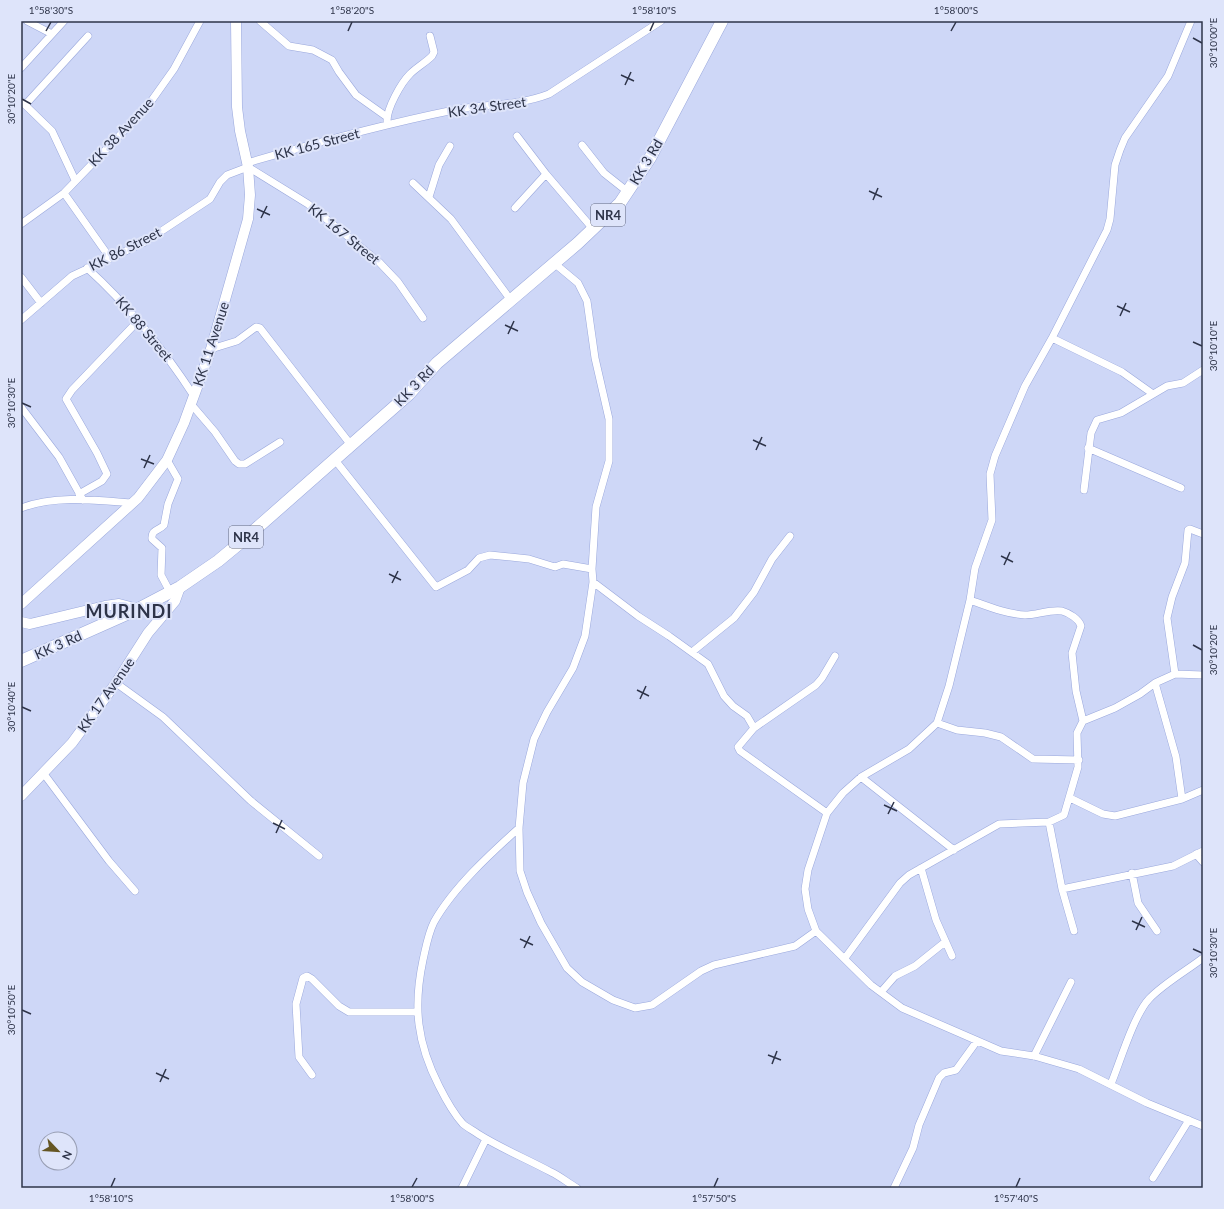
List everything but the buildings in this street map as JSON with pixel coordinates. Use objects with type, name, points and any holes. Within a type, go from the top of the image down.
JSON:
[{"type":"highway","name":"KK 3 Rd","points":[[21,661],[138,609],[175,590],[218,561],[336,460],[409,394],[437,364],[510,299],[593,229],[628,192],[661,138],[722,21]]},
{"type":"main road","name":"KK 11 Avenue","points":[[21,604],[132,503],[148,486],[167,460],[193,400],[211,349],[248,219],[250,195],[248,165],[238,120],[236,21]]},
{"type":"main road","name":"KK 17 Avenue","points":[[21,796],[72,744],[116,683],[148,633],[175,601],[175,590]]},
{"type":"main road","points":[[21,622],[30,624],[119,604],[138,609]]},
{"type":"street","points":[[27,21],[52,34]]},
{"type":"street","points":[[21,68],[64,21]]},
{"type":"street","name":"KK 38 Avenue","points":[[21,224],[64,193],[147,107],[174,69],[200,21]]},
{"type":"street","points":[[260,21],[289,46],[313,50],[332,60],[356,95],[387,121],[404,82],[410,74],[432,56],[434,52],[430,36]]},
{"type":"street","name":"KK 34 Street","points":[[387,121],[473,107],[522,103],[549,94],[661,21]]},
{"type":"street","points":[[1191,21],[1168,76],[1125,138],[1115,165],[1110,220],[1107,230],[1052,338],[1025,386],[995,456],[990,474],[992,520],[975,568],[970,600],[950,686],[937,723],[909,749],[861,777],[843,793],[827,813],[808,870],[805,889],[808,909],[816,931],[871,985],[902,1008],[1000,1050],[1034,1056],[1079,1069],[1147,1103],[1203,1126]]},
{"type":"street","points":[[75,180],[52,131],[23,103],[88,36]]},
{"type":"street","name":"KK 165 Street","points":[[248,165],[387,121]]},
{"type":"street","points":[[517,136],[546,174],[593,229]]},
{"type":"street","points":[[582,145],[604,174],[628,192]]},
{"type":"street","points":[[429,197],[439,164],[450,146]]},
{"type":"street","name":"KK 86 Street","points":[[21,320],[66,281],[87,268],[145,242],[198,208],[210,199],[224,177],[248,165]]},
{"type":"street","name":"KK 167 Street","points":[[248,165],[308,204],[379,262],[398,282],[423,318]]},
{"type":"street","points":[[515,208],[546,174]]},
{"type":"street","points":[[413,183],[451,219],[510,299]]},
{"type":"street","points":[[64,193],[110,258]]},
{"type":"street","points":[[554,263],[578,283],[586,301],[595,358],[609,419],[609,461],[596,507],[592,569],[593,582],[588,621],[580,652],[573,668],[547,712],[534,739],[523,783],[519,828],[520,871],[524,884],[541,923],[567,968],[582,982],[625,1006],[635,1008],[652,1005],[701,971],[714,965],[794,946],[816,931]]},
{"type":"street","name":"KK 88 Street","points":[[87,268],[114,293],[166,354],[193,400],[235,461],[239,464],[250,461],[280,442]]},
{"type":"street","points":[[21,277],[41,303]]},
{"type":"street","points":[[81,497],[102,481],[107,474],[97,453],[66,399],[72,390],[138,322]]},
{"type":"street","points":[[211,349],[237,341],[256,327],[260,328],[351,445]]},
{"type":"street","points":[[1052,338],[1122,372],[1153,394]]},
{"type":"street","points":[[1084,490],[1091,433],[1098,420],[1121,413],[1167,386],[1183,383],[1203,370]]},
{"type":"street","points":[[21,407],[60,457],[81,497]]},
{"type":"street","points":[[1088,448],[1181,488]]},
{"type":"street","points":[[167,460],[178,479],[168,504],[164,525],[155,530],[152,535],[152,539],[162,548],[161,575],[175,590]]},
{"type":"street","points":[[336,460],[436,587],[468,570],[479,558],[490,555],[529,559],[550,566],[563,564],[592,569]]},
{"type":"street","points":[[21,508],[81,497],[132,503]]},
{"type":"street","points":[[1175,674],[1168,630],[1167,618],[1169,608],[1185,563],[1188,530],[1190,529],[1203,534]]},
{"type":"street","points":[[692,652],[734,618],[754,592],[772,559],[790,536]]},
{"type":"street","points":[[593,582],[638,616],[708,664],[724,696],[733,706],[747,716],[754,728]]},
{"type":"street","points":[[970,600],[1010,613],[1022,615],[1038,615],[1060,611],[1067,613],[1080,623],[1081,626],[1072,653],[1076,691],[1083,721]]},
{"type":"street","points":[[827,813],[740,751],[738,747],[740,742],[754,728],[816,684],[822,678],[835,656]]},
{"type":"street","points":[[844,958],[900,883],[909,875],[999,824],[1050,822],[1064,815],[1070,798],[1079,760],[1077,732],[1083,721],[1115,708],[1140,694],[1154,683],[1175,674],[1203,675]]},
{"type":"street","points":[[116,683],[163,717],[251,801],[319,856]]},
{"type":"street","points":[[1154,683],[1176,757],[1182,799]]},
{"type":"street","points":[[937,723],[957,730],[985,733],[1001,737],[1033,759],[1079,760]]},
{"type":"street","points":[[44,774],[109,861],[135,891]]},
{"type":"street","points":[[861,777],[954,850]]},
{"type":"street","points":[[1070,798],[1104,814],[1116,816],[1182,799],[1203,790]]},
{"type":"street","points":[[1050,822],[1062,889],[1074,931]]},
{"type":"street","points":[[519,828],[466,880],[442,908],[429,933],[421,970],[417,1012],[418,1031],[428,1065],[450,1107],[464,1125],[519,1158],[551,1172],[577,1188]]},
{"type":"street","points":[[1062,889],[1132,873],[1173,866],[1200,852],[1203,862]]},
{"type":"street","points":[[921,868],[945,942],[952,956]]},
{"type":"street","points":[[1132,873],[1138,903],[1157,931]]},
{"type":"street","points":[[881,992],[895,976],[915,966],[945,942]]},
{"type":"street","points":[[1111,1084],[1140,1012],[1148,1000],[1158,990],[1203,958]]},
{"type":"street","points":[[312,1075],[299,1057],[296,1004],[303,978],[307,976],[312,979],[339,1006],[349,1012],[417,1012]]},
{"type":"street","points":[[1034,1056],[1071,982]]},
{"type":"street","points":[[894,1188],[913,1148],[920,1125],[939,1078],[944,1073],[956,1070],[976,1041]]},
{"type":"street","points":[[1153,1178],[1189,1120]]},
{"type":"street","points":[[462,1188],[486,1139]]},
{"type":"district","name":"MURINDI","points":[[129,612]]}]
